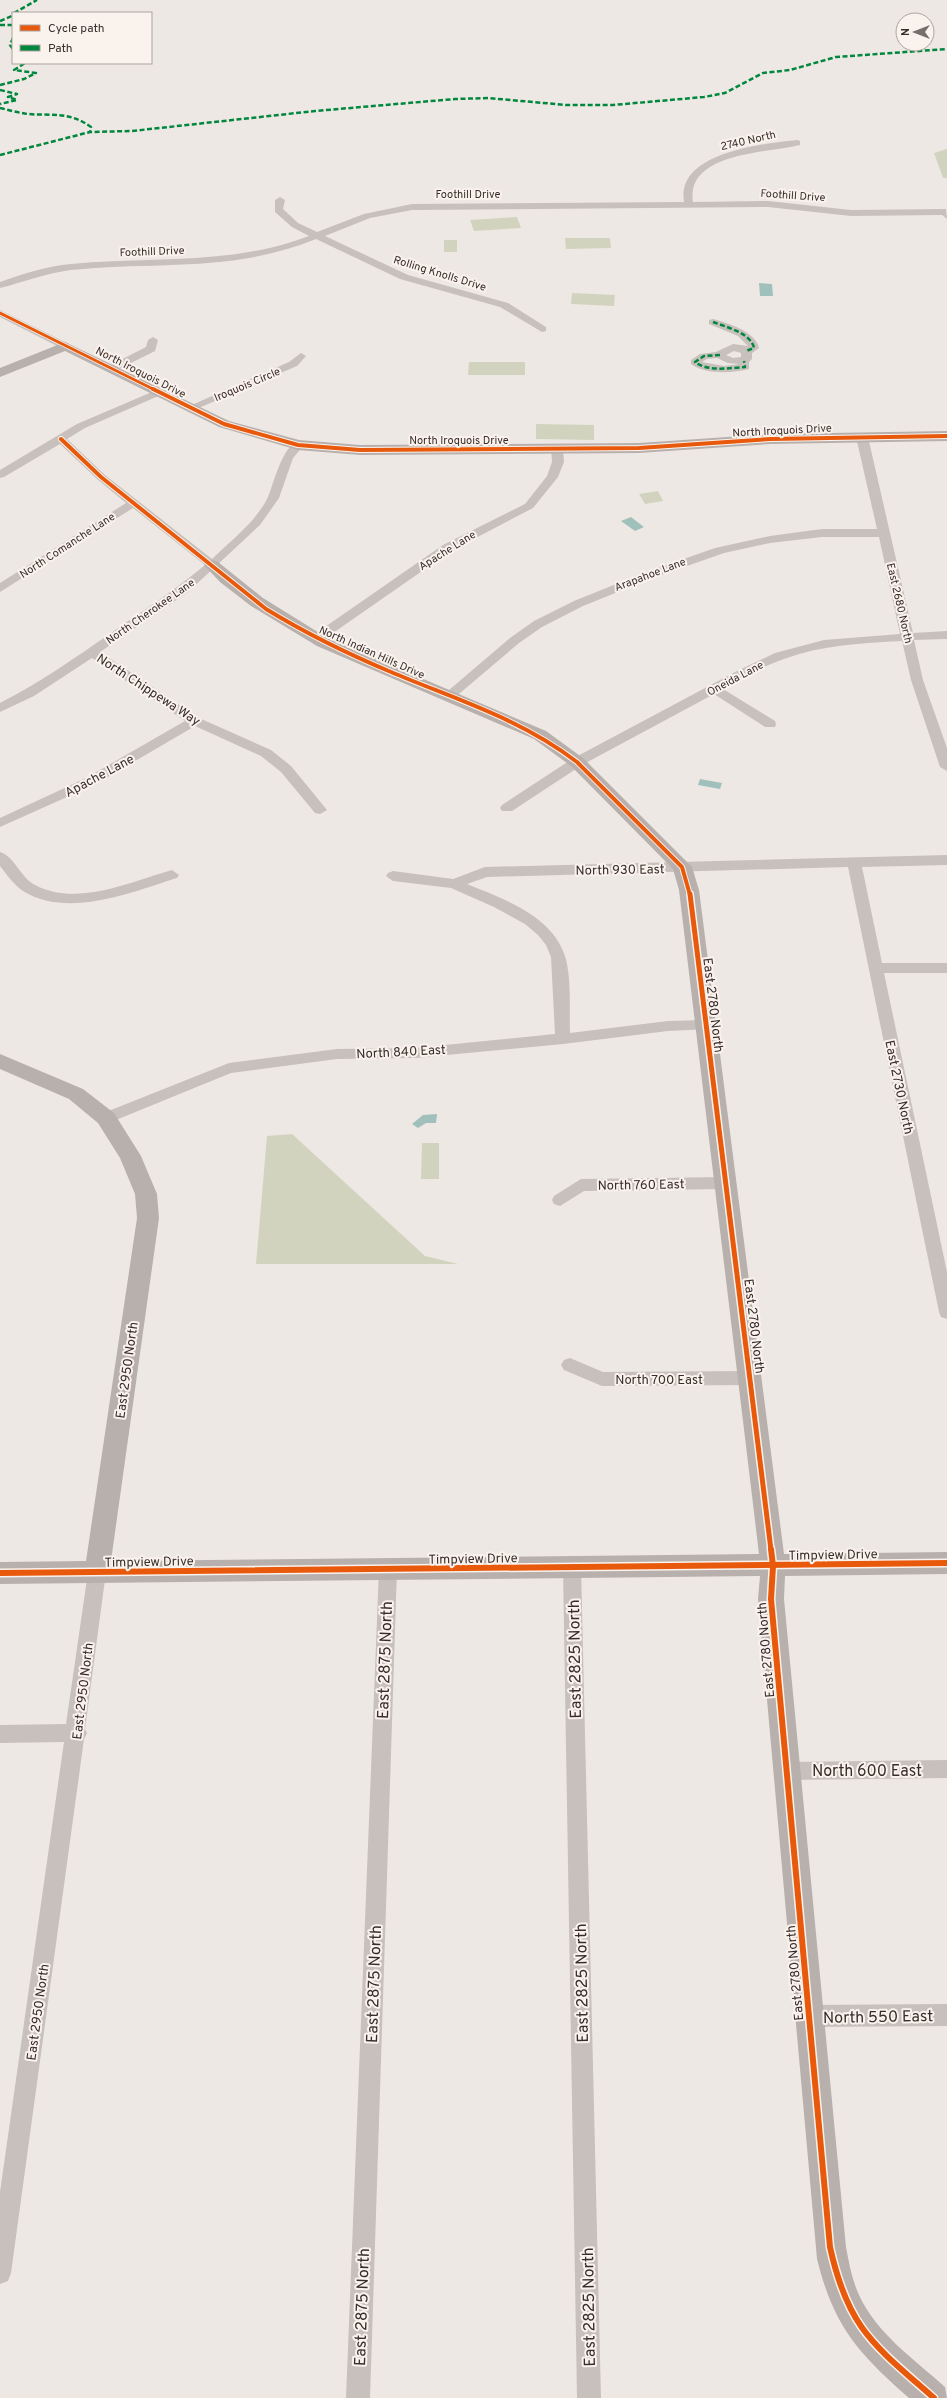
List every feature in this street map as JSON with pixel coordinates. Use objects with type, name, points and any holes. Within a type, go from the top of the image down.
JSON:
[{"type":"street","name":"2740 North","points":[[689,205],[688,185],[695,174],[710,163],[726,156],[796,143]]},
{"type":"street","name":"Rolling Knolls Drive","points":[[280,200],[278,210],[295,226],[404,277],[504,306],[542,329]]},
{"type":"street","name":"Foothill Drive","points":[[0,285],[34,274],[70,267],[205,261],[248,256],[286,248],[318,237],[367,216],[412,208],[768,204],[851,213],[947,214]]},
{"type":"street","name":"North Iroquois Drive","points":[[0,313],[224,424],[298,445],[360,450],[646,448],[771,439],[947,436]]},
{"type":"street","points":[[713,322],[735,330],[749,339],[754,348],[745,356],[725,359],[720,355],[704,356],[695,362],[699,365],[731,369],[745,367],[745,356]]},
{"type":"street","points":[[113,368],[151,349],[153,340]]},
{"type":"street","points":[[0,373],[65,346]]},
{"type":"street","name":"Iroquois Circle","points":[[190,408],[293,364],[301,356]]},
{"type":"street","points":[[0,475],[81,426],[159,392]]},
{"type":"street","name":"East 2680 North","points":[[862,437],[917,680],[947,767]]},
{"type":"street","name":"North Indian Hills Drive","points":[[61,439],[101,477],[212,565],[242,591],[288,623],[340,651],[526,728],[577,762],[682,867]]},
{"type":"street","name":"North Cherokee Lane","points":[[0,708],[29,693],[92,652],[184,589],[212,565],[256,523],[273,498],[288,458],[298,445]]},
{"type":"street","name":"Apache Lane","points":[[316,639],[448,548],[529,506],[552,477],[558,462],[557,449]]},
{"type":"street","name":"North Comanche Lane","points":[[0,588],[109,516],[134,503]]},
{"type":"street","name":"Arapahoe Lane","points":[[448,696],[512,642],[538,624],[575,604],[667,566],[712,552],[771,539],[822,533],[883,533]]},
{"type":"street","name":"Oneida Lane","points":[[507,808],[577,762],[759,664],[797,650],[852,640],[908,635],[947,635]]},
{"type":"street","name":"North Chippewa Way","points":[[92,652],[194,721],[266,753],[286,769],[320,810]]},
{"type":"street","points":[[715,689],[770,724]]},
{"type":"street","name":"Apache Lane","points":[[0,823],[91,781],[194,721]]},
{"type":"street","points":[[0,856],[16,877],[30,888],[62,897],[92,896],[136,886],[172,875]]},
{"type":"street","name":"North 930 East","points":[[393,876],[454,884],[485,872],[947,860]]},
{"type":"street","name":"East 2730 North","points":[[854,863],[947,1312]]},
{"type":"street","name":"East 2780 North","points":[[682,867],[689,890],[751,1378],[773,1566],[772,1598],[830,2247],[836,2277],[846,2302],[867,2337],[934,2398]]},
{"type":"street","points":[[454,884],[510,910],[548,934],[558,956],[563,1039]]},
{"type":"street","points":[[875,968],[947,968]]},
{"type":"street","name":"North 840 East","points":[[106,1118],[229,1068],[337,1054],[415,1052],[563,1039],[668,1026],[706,1025]]},
{"type":"street","name":"East 2950 North","points":[[0,1061],[76,1094],[106,1118],[130,1156],[146,1194],[148,1218],[77,1733],[0,2273]]},
{"type":"street","name":"North 760 East","points":[[560,1200],[581,1185],[726,1183]]},
{"type":"street","name":"North 700 East","points":[[570,1365],[602,1379],[751,1378]]},
{"type":"street","name":"Timpview Drive","points":[[0,1573],[947,1563]]},
{"type":"street","name":"East 2825 North","points":[[572,1568],[590,2398]]},
{"type":"street","name":"East 2875 North","points":[[358,2398],[388,1569]]},
{"type":"street","points":[[0,1734],[77,1733]]},
{"type":"street","name":"North 600 East","points":[[787,1771],[947,1769]]},
{"type":"street","name":"North 550 East","points":[[809,2016],[947,2015]]},
{"type":"green space","points":[[947,149],[947,178],[943,178],[934,153]]},
{"type":"green space","points":[[517,217],[521,228],[474,231],[470,220]]},
{"type":"green space","points":[[565,238],[610,238],[611,248],[566,249]]},
{"type":"green space","points":[[444,240],[457,240],[457,252],[444,252]]},
{"type":"green space","points":[[572,293],[615,295],[614,306],[571,304]]},
{"type":"green space","points":[[469,362],[525,362],[525,375],[468,375]]},
{"type":"green space","points":[[536,424],[594,425],[594,440],[536,439]]},
{"type":"green space","points":[[658,491],[663,501],[645,504],[639,494]]},
{"type":"green space","points":[[292,1134],[425,1256],[458,1264],[256,1264],[267,1136]]},
{"type":"green space","points":[[422,1143],[439,1143],[439,1179],[421,1179]]},
{"type":"water","points":[[759,283],[772,284],[773,296],[760,296]]},
{"type":"water","points":[[631,517],[644,527],[635,531],[621,521]]},
{"type":"water","points":[[700,779],[722,783],[720,789],[698,785]]},
{"type":"water","points":[[437,1114],[436,1123],[426,1123],[418,1128],[412,1124],[423,1115]]},
{"type":"marked path","points":[[16,12],[37,0]]},
{"type":"marked path","points":[[0,21],[12,16]]},
{"type":"marked path","points":[[0,25],[12,25]]},
{"type":"marked path","points":[[12,40],[10,45],[12,48]]},
{"type":"marked path","points":[[0,155],[90,132],[132,131],[315,111],[455,99],[488,98],[566,105],[613,105],[704,97],[725,93],[763,73],[790,70],[836,57],[947,49]]},
{"type":"marked path","points":[[0,85],[24,79],[36,73],[14,70],[23,64]]},
{"type":"marked path","points":[[0,90],[17,94],[8,97],[17,100],[0,104]]},
{"type":"marked path","points":[[0,108],[26,114],[66,115],[78,118],[91,127],[90,132]]},
{"type":"marked path","points":[[713,322],[742,334],[753,343],[754,348],[746,351]]},
{"type":"marked path","points":[[720,355],[704,356],[695,362],[699,365],[724,369],[745,367],[744,361]]},
{"type":"cycle path","points":[[0,313],[224,424],[298,445],[360,450],[639,448],[771,439],[947,436]]},
{"type":"cycle path","points":[[61,439],[101,477],[212,565],[238,589],[296,628],[359,659],[510,720],[554,745],[577,762],[682,867],[689,890],[773,1566],[771,1599],[830,2247],[847,2305],[859,2326],[882,2353],[934,2398]]},
{"type":"cycle path","points":[[0,1573],[947,1563]]}]
